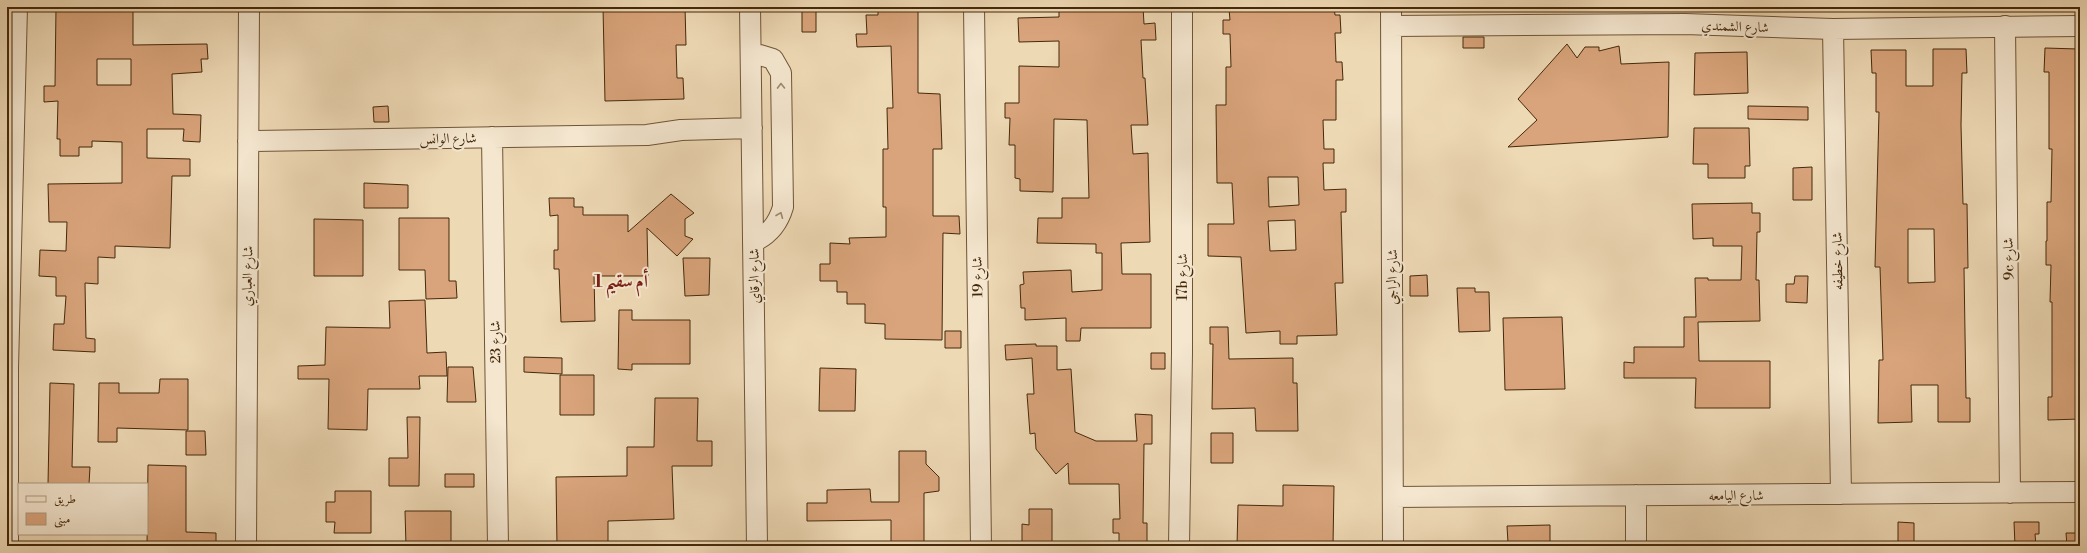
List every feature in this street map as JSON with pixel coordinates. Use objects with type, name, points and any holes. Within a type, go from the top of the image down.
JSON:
[{"type":"street","points":[[8,546],[8,368],[17,7]]},
{"type":"street","name":"شارع العباري","points":[[246,546],[249,7]]},
{"type":"street","name":"شارع الرقاي","points":[[750,7],[757,546]]},
{"type":"street","name":"شارع 19","points":[[974,7],[981,546]]},
{"type":"street","name":"17b شارع","points":[[1179,546],[1182,353],[1182,7]]},
{"type":"street","name":"شارع الشمندي","points":[[1391,17],[1833,28],[2080,26]]},
{"type":"street","name":"شارع الراجي","points":[[1391,17],[1393,546]]},
{"type":"street","name":"9c شارع","points":[[2005,26],[2010,493]]},
{"type":"street","name":"شارع خطيفه","points":[[1833,28],[1841,494]]},
{"type":"street","points":[[751,56],[767,56],[773,59],[780,68],[783,208],[780,217],[772,229],[763,238],[753,242]]},
{"type":"street","name":"شارع الوانس","points":[[248,141],[647,135],[670,139],[752,135]]},
{"type":"street","name":"شارع 23","points":[[492,137],[498,546]]},
{"type":"street","name":"شارع اليامعه","points":[[1393,497],[2080,492]]},
{"type":"street","points":[[1636,496],[1636,546]]},
{"type":"building","points":[[56,7],[133,7],[133,45],[207,44],[208,59],[201,59],[202,72],[172,74],[173,114],[201,115],[200,142],[183,141],[184,129],[147,129],[147,158],[190,159],[190,176],[172,176],[170,248],[115,246],[115,258],[98,257],[98,284],[85,283],[86,338],[95,339],[95,352],[53,350],[54,324],[64,324],[66,296],[56,296],[56,277],[39,276],[40,250],[66,251],[67,222],[49,222],[48,184],[122,183],[122,142],[92,141],[92,147],[79,147],[79,156],[60,156],[60,139],[57,139],[58,101],[44,102],[44,86],[55,86]],"holes":[[[97,59],[131,59],[131,85],[97,85]]]},
{"type":"building","points":[[603,7],[685,7],[686,45],[676,45],[677,78],[683,78],[684,99],[605,101]]},
{"type":"building","points":[[878,7],[918,7],[918,93],[940,94],[942,149],[933,149],[933,216],[959,216],[960,234],[943,233],[942,340],[885,339],[885,324],[865,323],[865,304],[847,304],[847,292],[837,292],[837,281],[820,281],[820,264],[830,264],[830,243],[850,244],[849,238],[886,237],[886,207],[883,207],[883,149],[888,149],[887,108],[893,108],[891,46],[857,47],[856,34],[867,34],[866,15],[878,15]]},
{"type":"building","points":[[1059,7],[1143,7],[1144,24],[1155,23],[1156,40],[1141,40],[1148,125],[1131,125],[1133,154],[1148,153],[1150,242],[1121,243],[1122,274],[1151,274],[1151,328],[1081,328],[1080,341],[1066,341],[1066,318],[1025,320],[1025,308],[1021,308],[1020,285],[1024,284],[1023,272],[1071,270],[1072,292],[1102,290],[1102,253],[1096,253],[1096,244],[1037,243],[1038,218],[1062,218],[1062,198],[1089,198],[1087,120],[1054,119],[1053,192],[1020,191],[1020,179],[1015,178],[1015,145],[1009,145],[1010,118],[1005,118],[1005,103],[1019,103],[1019,66],[1059,67],[1059,41],[1019,42],[1018,18],[1059,17]]},
{"type":"building","points":[[1334,7],[1335,15],[1340,15],[1341,33],[1335,33],[1336,62],[1342,62],[1343,80],[1336,80],[1336,120],[1323,120],[1324,149],[1334,149],[1334,163],[1323,163],[1324,190],[1346,189],[1346,212],[1341,212],[1343,283],[1335,283],[1337,335],[1297,336],[1297,344],[1280,344],[1280,331],[1246,333],[1241,257],[1208,256],[1208,224],[1234,224],[1232,183],[1217,183],[1216,105],[1226,105],[1226,67],[1231,67],[1230,34],[1223,34],[1223,20],[1230,20],[1229,9]],"holes":[[[1268,177],[1298,177],[1299,205],[1269,207]],[[1295,220],[1296,250],[1270,251],[1268,221]]]},
{"type":"building","points":[[802,8],[816,8],[816,32],[802,32]]},
{"type":"building","points":[[1463,37],[1484,37],[1484,48],[1463,48]]},
{"type":"building","points":[[1567,44],[1577,58],[1585,47],[1599,47],[1599,51],[1619,46],[1621,64],[1669,62],[1668,137],[1508,147],[1537,120],[1518,99]]},
{"type":"building","points":[[2045,48],[2078,49],[2077,88],[2080,88],[2080,419],[2048,420],[2048,397],[2052,397],[2052,302],[2050,302],[2051,265],[2046,265],[2046,241],[2047,202],[2051,202],[2052,149],[2049,149],[2049,72],[2044,72]]},
{"type":"building","points":[[1933,49],[1966,49],[1967,73],[1962,73],[1961,125],[1963,204],[1967,204],[1968,268],[1964,268],[1966,398],[1970,398],[1970,422],[1938,422],[1938,385],[1911,385],[1912,422],[1878,423],[1879,360],[1883,360],[1880,267],[1875,267],[1879,112],[1876,112],[1876,73],[1872,73],[1871,50],[1906,50],[1906,86],[1933,86]],"holes":[[[1908,229],[1934,229],[1935,282],[1908,283]]]},
{"type":"building","points":[[1747,52],[1748,93],[1694,95],[1695,53]]},
{"type":"building","points":[[388,106],[389,122],[374,122],[373,107]]},
{"type":"building","points":[[1748,106],[1808,107],[1808,120],[1748,119]]},
{"type":"building","points":[[1694,128],[1749,128],[1750,166],[1745,166],[1745,178],[1708,178],[1708,164],[1693,164]]},
{"type":"building","points":[[1812,167],[1812,200],[1793,200],[1793,168]]},
{"type":"building","points":[[364,183],[408,185],[408,208],[364,208]]},
{"type":"building","points":[[671,194],[694,213],[685,219],[685,236],[693,239],[677,256],[647,228],[648,276],[594,276],[595,321],[561,322],[559,269],[554,269],[554,250],[558,250],[558,215],[550,216],[549,198],[574,198],[574,207],[583,207],[583,215],[628,215],[628,232]]},
{"type":"building","points":[[1752,203],[1752,213],[1760,213],[1760,232],[1757,232],[1756,280],[1759,280],[1760,321],[1698,322],[1699,361],[1770,361],[1770,408],[1695,408],[1696,378],[1624,378],[1624,362],[1634,363],[1634,347],[1684,347],[1684,317],[1696,317],[1695,278],[1708,278],[1708,280],[1741,280],[1742,246],[1713,246],[1713,238],[1693,239],[1692,204]]},
{"type":"building","points":[[399,218],[449,218],[449,281],[456,281],[457,298],[426,299],[425,270],[399,270]]},
{"type":"building","points":[[314,219],[363,220],[363,276],[314,276]]},
{"type":"building","points":[[683,258],[710,258],[709,295],[685,296]]},
{"type":"building","points":[[1427,275],[1428,296],[1410,296],[1410,276]]},
{"type":"building","points":[[1795,276],[1808,276],[1807,303],[1786,302],[1786,284],[1794,284]]},
{"type":"building","points":[[1457,288],[1475,288],[1475,292],[1489,292],[1490,331],[1459,332]]},
{"type":"building","points":[[425,300],[427,353],[446,352],[447,376],[419,376],[420,389],[368,389],[367,430],[328,429],[329,379],[298,379],[298,366],[325,365],[326,327],[390,328],[389,301]]},
{"type":"building","points":[[619,310],[632,310],[632,320],[690,320],[690,364],[632,364],[632,370],[618,369]]},
{"type":"building","points":[[1562,317],[1565,389],[1505,390],[1503,318]]},
{"type":"building","points":[[1210,327],[1228,327],[1229,359],[1293,358],[1293,383],[1297,383],[1298,431],[1256,431],[1255,408],[1212,409],[1213,344],[1210,344]]},
{"type":"building","points":[[945,331],[961,331],[961,348],[945,348]]},
{"type":"building","points":[[1036,344],[1036,346],[1057,346],[1057,370],[1071,369],[1075,432],[1096,441],[1137,441],[1135,414],[1152,415],[1152,444],[1144,444],[1143,523],[1147,523],[1147,546],[1119,546],[1119,533],[1113,533],[1113,519],[1120,519],[1119,484],[1069,484],[1068,463],[1056,474],[1036,449],[1035,433],[1030,434],[1027,394],[1034,394],[1032,358],[1006,360],[1005,345]]},
{"type":"building","points":[[1151,353],[1165,353],[1165,369],[1151,369]]},
{"type":"building","points":[[524,357],[562,358],[562,374],[524,372]]},
{"type":"building","points":[[448,367],[473,367],[476,402],[447,402]]},
{"type":"building","points":[[820,368],[856,369],[855,411],[819,411]]},
{"type":"building","points":[[560,375],[594,375],[594,415],[560,415]]},
{"type":"building","points":[[160,379],[188,379],[188,430],[117,428],[117,442],[98,442],[99,383],[119,383],[119,393],[159,393]]},
{"type":"building","points":[[50,383],[74,384],[72,467],[90,467],[89,483],[48,483]]},
{"type":"building","points":[[655,398],[698,398],[697,441],[712,441],[712,466],[672,466],[674,519],[608,521],[608,546],[557,546],[556,477],[627,476],[627,447],[654,447]]},
{"type":"building","points":[[407,417],[420,417],[419,486],[389,486],[389,458],[408,458]]},
{"type":"building","points":[[186,431],[205,431],[206,455],[186,455]]},
{"type":"building","points":[[1211,433],[1233,433],[1233,463],[1211,463]]},
{"type":"building","points":[[899,451],[926,451],[926,464],[939,477],[939,491],[924,493],[924,546],[891,546],[891,520],[807,521],[807,503],[827,503],[827,490],[870,489],[871,502],[899,502]]},
{"type":"building","points":[[148,465],[186,466],[186,532],[216,533],[216,546],[161,544],[161,546],[147,546]]},
{"type":"building","points":[[445,474],[474,474],[474,487],[445,487]]},
{"type":"building","points":[[1283,485],[1334,486],[1333,546],[1237,546],[1238,505],[1283,506]]},
{"type":"building","points":[[335,491],[371,491],[371,533],[334,533],[335,522],[326,522],[326,502],[335,502]]},
{"type":"building","points":[[1029,509],[1052,509],[1052,546],[1022,546],[1022,524],[1029,525]]},
{"type":"building","points":[[405,511],[451,511],[451,546],[406,546]]},
{"type":"building","points":[[1898,522],[1914,523],[1914,546],[1898,546]]},
{"type":"building","points":[[2014,522],[2039,522],[2039,534],[2035,534],[2036,546],[2015,546]]},
{"type":"building","points":[[1550,525],[1550,542],[1508,543],[1507,526]]},
{"type":"building","points":[[2066,533],[2080,533],[2080,546],[2067,546]]},
{"type":"district","name":"أم سقيم 1","points":[[621,281]]}]
